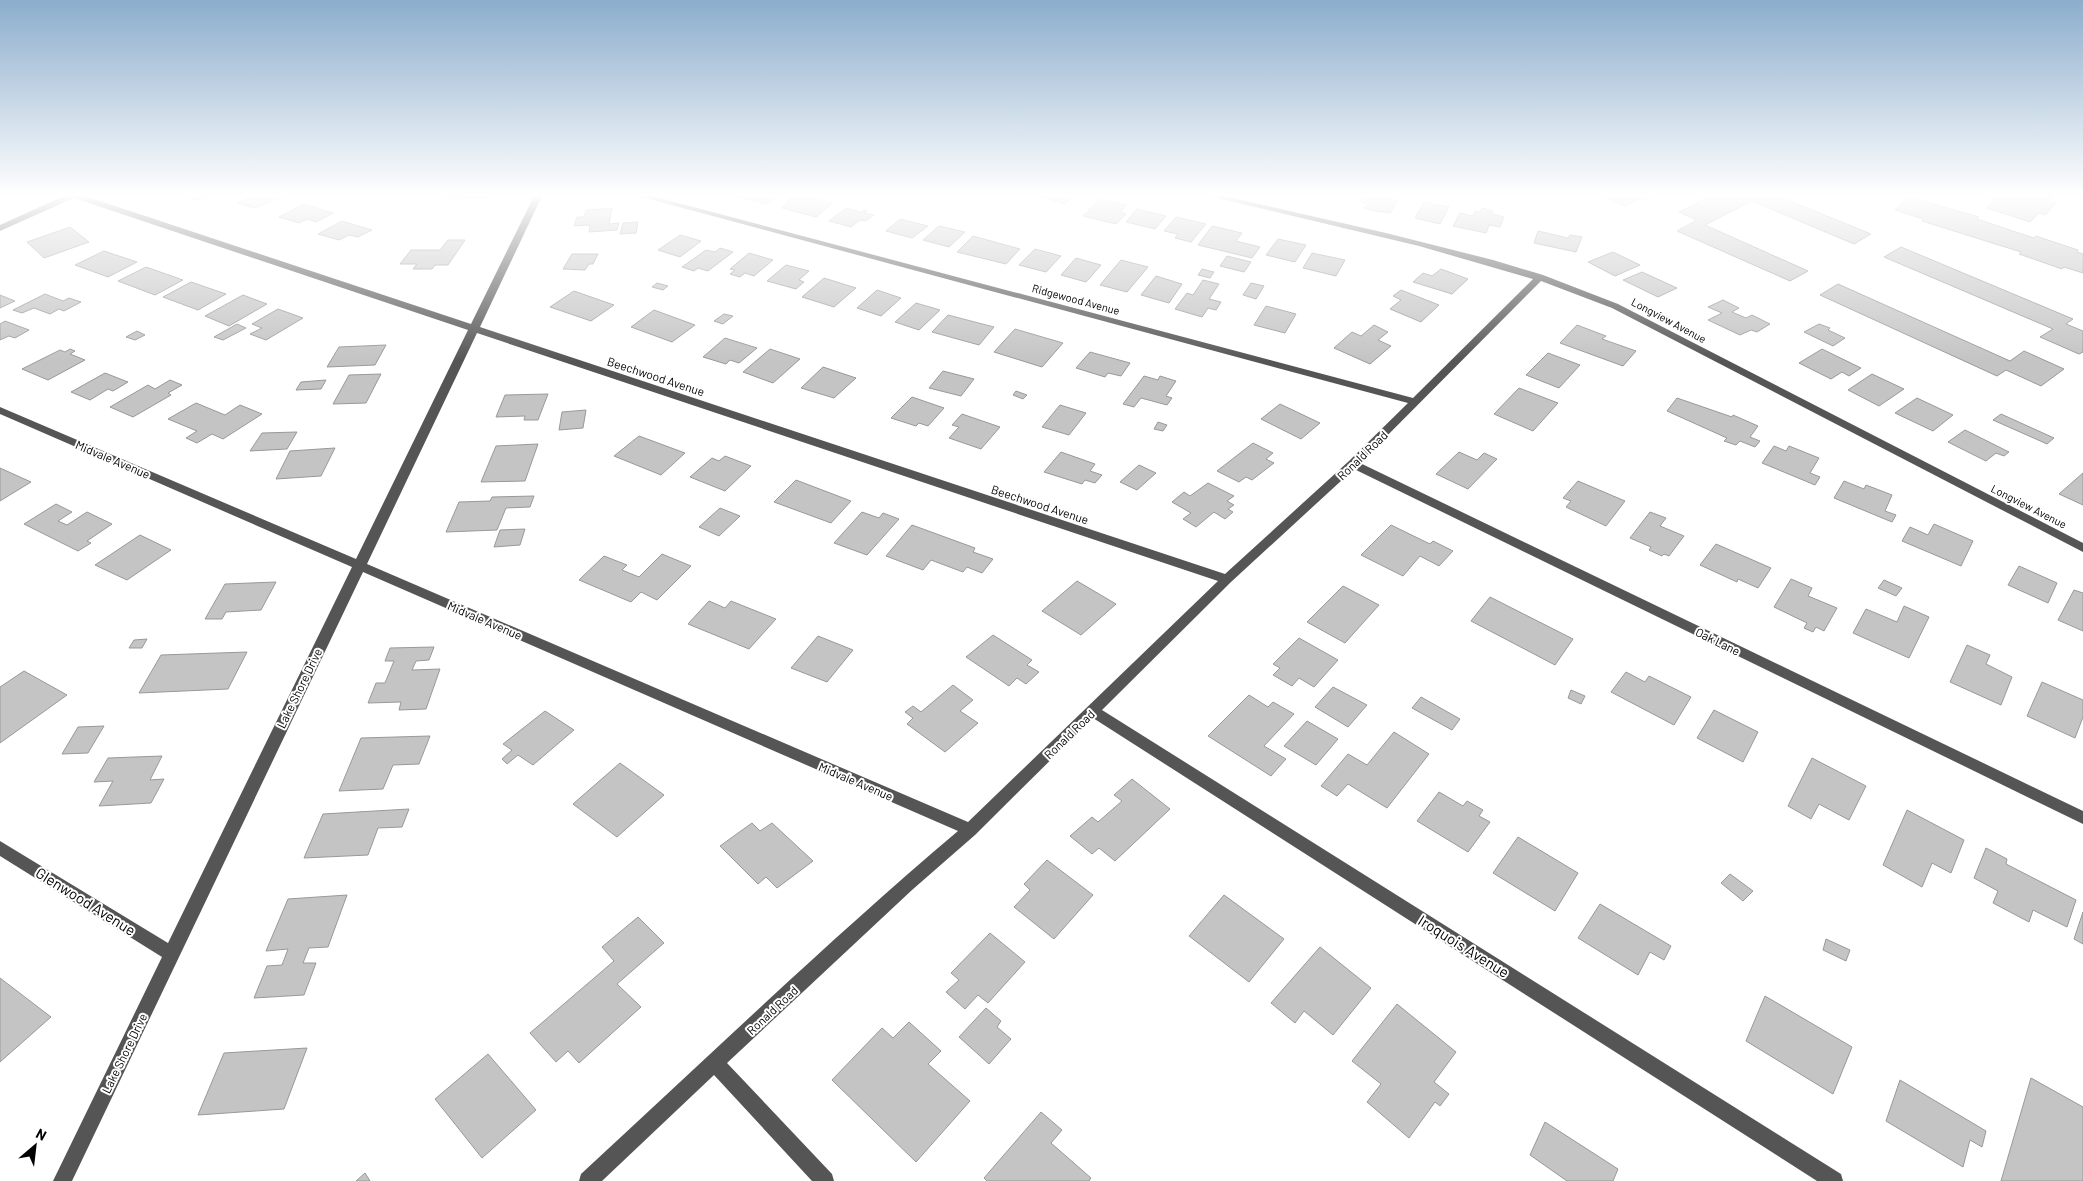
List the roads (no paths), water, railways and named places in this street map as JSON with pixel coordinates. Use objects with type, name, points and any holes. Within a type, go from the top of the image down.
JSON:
[{"type":"street","name":"Beechwood Avenue","points":[[242,251],[1227,579]]},
{"type":"street","name":"Lake Shore Drive","points":[[62,1181],[358,565],[512,251]]},
{"type":"street","name":"Ridgewood Avenue","points":[[849,251],[1417,402]]},
{"type":"street","name":"Longview Avenue","points":[[1450,251],[1540,277],[1615,306],[2083,548]]},
{"type":"street","name":"Ronald Road","points":[[588,1181],[906,885],[970,830],[1094,711],[1227,579],[1353,464],[1417,402],[1540,277]]},
{"type":"street","name":"Midvale Avenue","points":[[0,410],[970,830]]},
{"type":"street","name":"Oak Lane","points":[[1353,464],[2083,818]]},
{"type":"street","name":"Iroquois Avenue","points":[[1094,711],[1834,1181]]},
{"type":"street","name":"Glenwood Avenue","points":[[0,848],[171,954]]},
{"type":"street","points":[[716,1063],[825,1181]]}]
